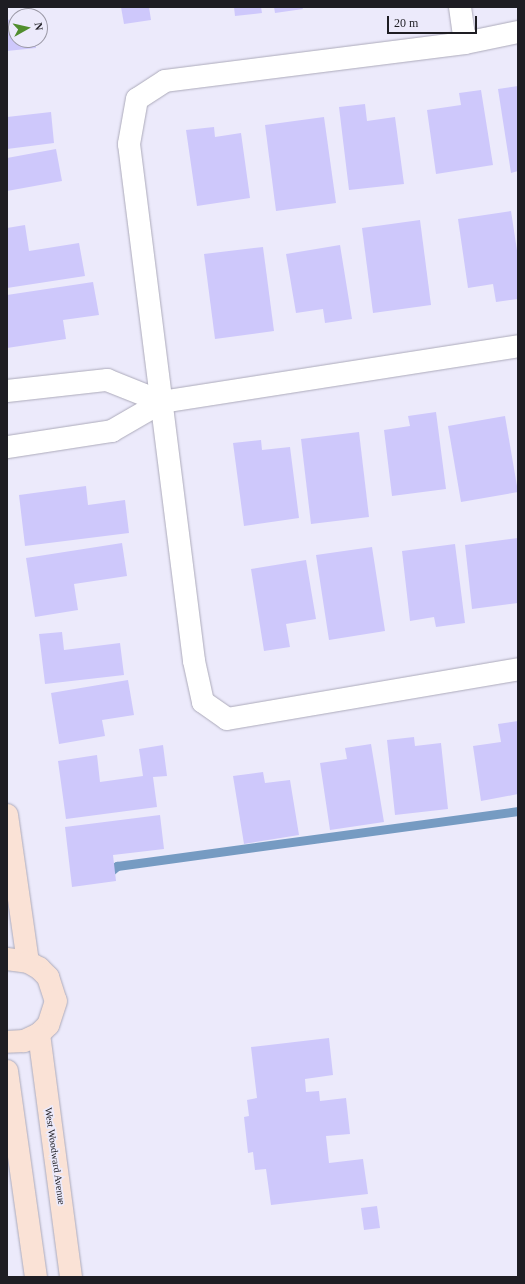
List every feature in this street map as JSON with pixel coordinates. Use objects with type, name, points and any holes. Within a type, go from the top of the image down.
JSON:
[{"type":"street","points":[[460,7],[466,43]]},
{"type":"street","points":[[518,32],[466,43],[165,81],[137,99],[128,144],[194,661],[203,702],[227,719],[518,669]]},
{"type":"street","points":[[7,447],[112,431],[162,402],[518,346]]},
{"type":"street","points":[[7,391],[107,380],[162,402]]},
{"type":"street","points":[[7,815],[18,960],[48,977],[56,1001],[48,1025],[39,1034],[24,1041],[7,1042]]},
{"type":"street","name":"West Woodward Avenue","points":[[39,1034],[71,1277]]},
{"type":"street","points":[[7,1071],[36,1277]]},
{"type":"building","points":[[121,7],[149,7],[151,20],[124,24]]},
{"type":"building","points":[[234,7],[261,7],[262,13],[235,16]]},
{"type":"building","points":[[274,7],[302,7],[303,9],[275,13]]},
{"type":"building","points":[[7,20],[8,48],[36,48],[7,51]]},
{"type":"building","points":[[518,86],[518,171],[511,173],[498,89]]},
{"type":"building","points":[[481,90],[493,165],[436,174],[427,110],[461,105],[459,93]]},
{"type":"building","points":[[365,104],[367,121],[395,117],[404,184],[349,190],[339,107]]},
{"type":"building","points":[[51,112],[54,143],[7,149],[7,117]]},
{"type":"building","points":[[324,117],[336,203],[276,211],[265,125]]},
{"type":"building","points":[[214,127],[215,137],[241,133],[250,198],[197,206],[186,130]]},
{"type":"building","points":[[56,149],[62,181],[7,191],[7,158]]},
{"type":"building","points":[[511,211],[518,257],[518,299],[496,302],[493,284],[468,288],[458,219]]},
{"type":"building","points":[[420,220],[431,305],[373,313],[362,228]]},
{"type":"building","points":[[25,225],[29,251],[79,243],[85,276],[7,288],[7,228]]},
{"type":"building","points":[[340,245],[352,319],[325,323],[323,309],[296,313],[286,254]]},
{"type":"building","points":[[263,247],[274,331],[215,339],[204,254]]},
{"type":"building","points":[[93,282],[99,315],[63,320],[66,339],[7,348],[7,295]]},
{"type":"building","points":[[436,412],[446,489],[392,496],[384,430],[410,426],[408,416]]},
{"type":"building","points":[[505,416],[518,492],[461,502],[448,426]]},
{"type":"building","points":[[359,432],[369,517],[311,524],[301,439]]},
{"type":"building","points":[[261,440],[262,450],[290,447],[299,518],[244,526],[233,443]]},
{"type":"building","points":[[86,486],[88,505],[125,500],[129,533],[25,546],[19,495]]},
{"type":"building","points":[[518,538],[518,603],[472,609],[465,545]]},
{"type":"building","points":[[122,543],[127,576],[74,584],[78,610],[35,617],[26,558]]},
{"type":"building","points":[[455,544],[465,623],[436,627],[434,617],[410,621],[402,551]]},
{"type":"building","points":[[372,547],[385,631],[329,640],[316,555]]},
{"type":"building","points":[[306,560],[316,619],[286,624],[290,647],[264,651],[251,569]]},
{"type":"building","points":[[62,632],[64,650],[120,643],[124,675],[45,684],[39,634]]},
{"type":"building","points":[[128,680],[134,715],[102,720],[105,736],[59,744],[51,693]]},
{"type":"building","points":[[518,721],[518,794],[481,801],[473,746],[501,742],[498,724]]},
{"type":"building","points":[[414,737],[415,746],[441,743],[448,809],[395,815],[387,740]]},
{"type":"building","points":[[371,744],[384,822],[330,830],[320,763],[347,759],[345,748]]},
{"type":"building","points":[[163,745],[167,776],[153,777],[157,807],[66,819],[58,761],[97,755],[100,782],[143,776],[139,749]]},
{"type":"building","points":[[263,772],[265,783],[290,780],[299,835],[244,844],[233,776]]},
{"type":"building","points":[[160,815],[164,849],[113,855],[116,881],[72,887],[65,827]]},
{"type":"building","points":[[329,1038],[333,1075],[305,1079],[306,1092],[319,1091],[320,1101],[346,1098],[350,1134],[326,1136],[329,1163],[363,1159],[368,1194],[271,1205],[266,1169],[255,1170],[253,1152],[248,1153],[244,1117],[249,1116],[247,1100],[257,1098],[251,1047]]},
{"type":"building","points":[[377,1206],[380,1228],[364,1230],[361,1208]]},
{"type":"waterway","points":[[105,876],[117,866],[518,811]]}]
